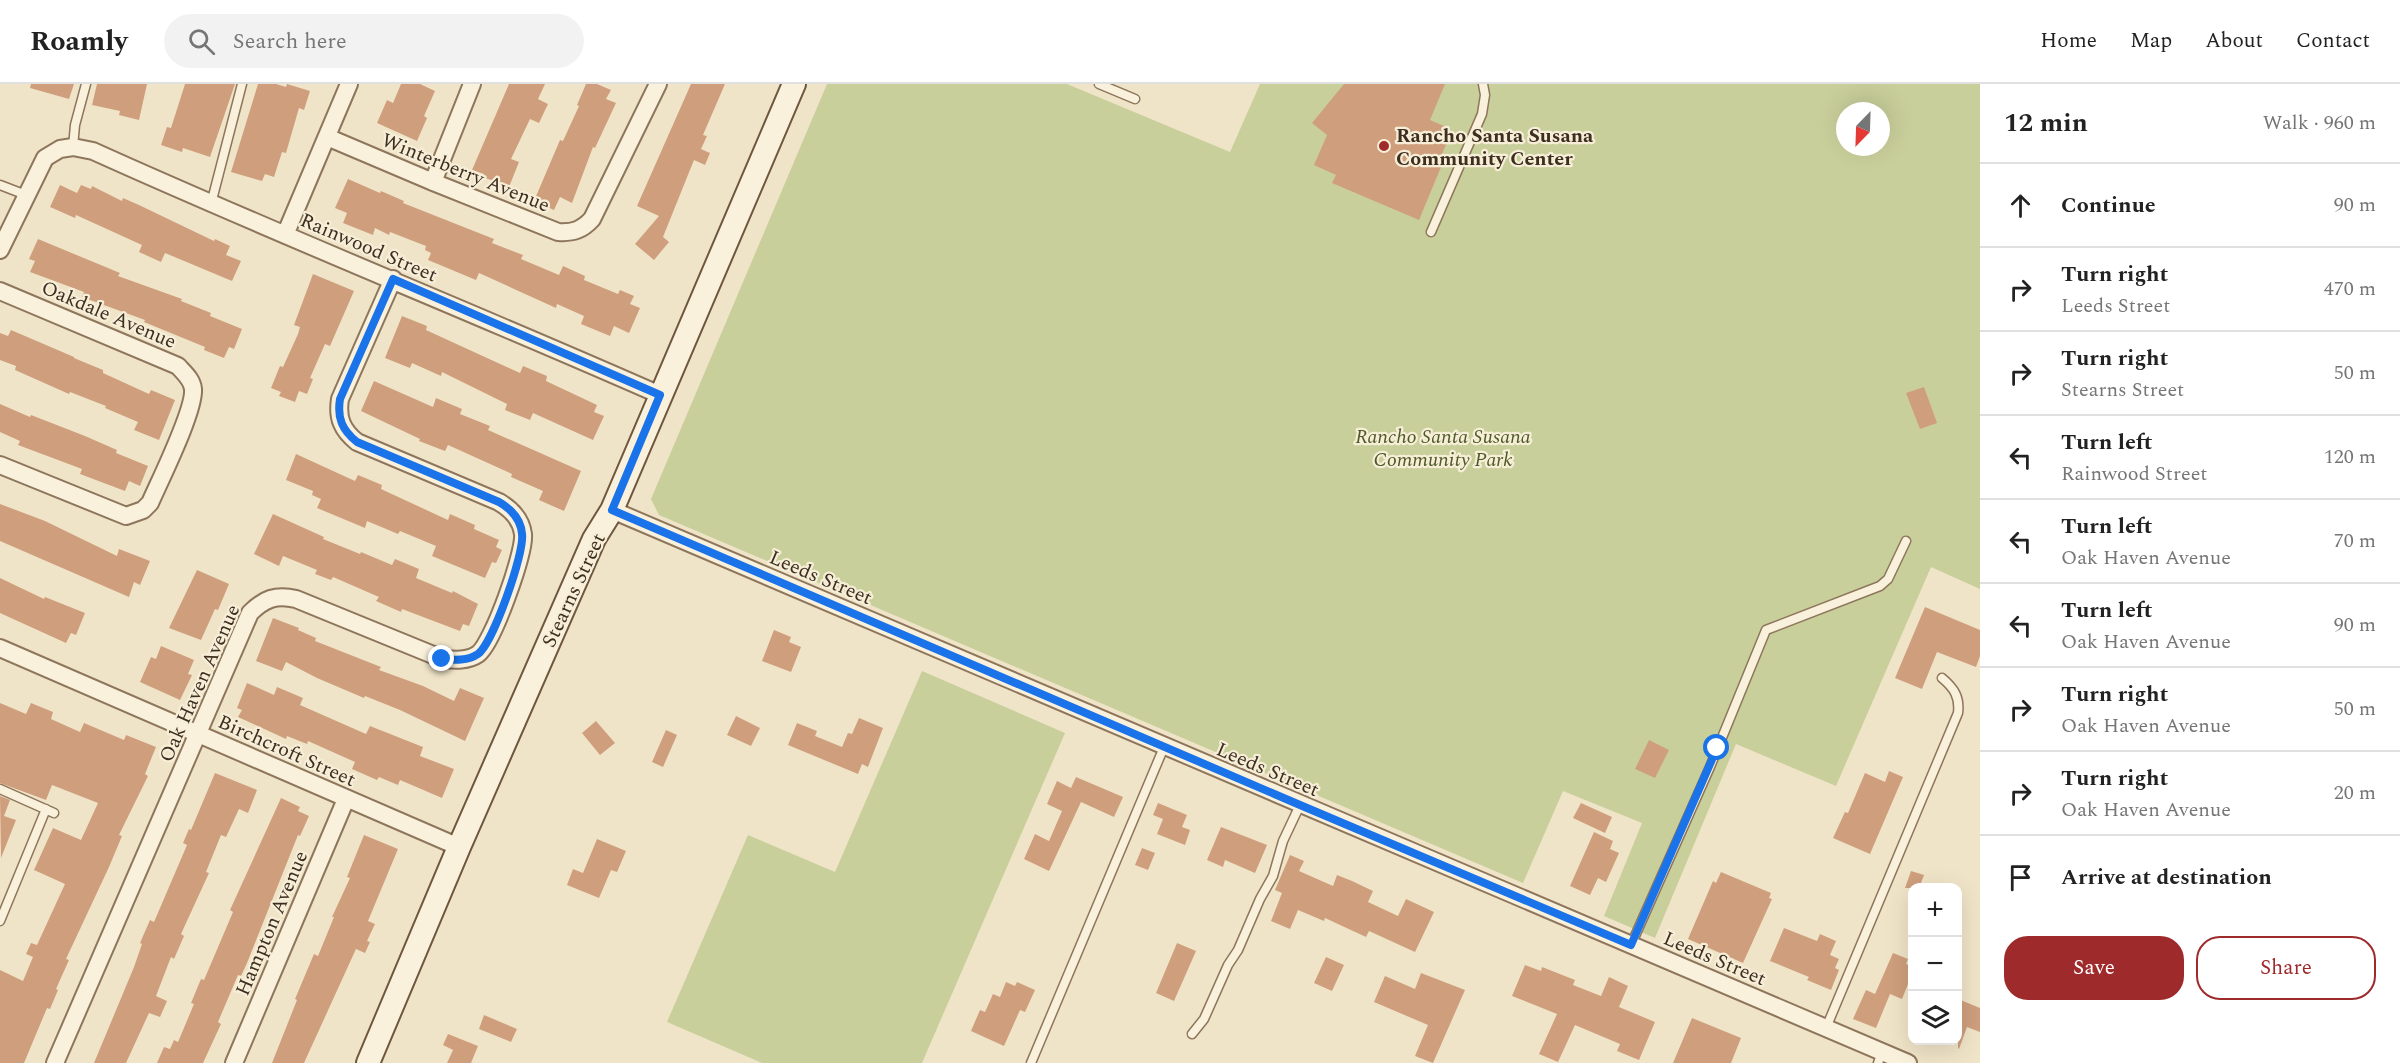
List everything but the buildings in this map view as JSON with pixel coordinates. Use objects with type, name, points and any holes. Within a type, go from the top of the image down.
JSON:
[{"type":"main road","name":"Stearns Street","points":[[368,1063],[594,540],[612,510],[794,84]]},
{"type":"street","points":[[285,235],[349,84]]},
{"type":"street","points":[[433,182],[471,84]]},
{"type":"street","name":"Winterberry Avenue","points":[[327,137],[558,232],[577,231],[589,223],[658,84]]},
{"type":"street","points":[[0,250],[45,158],[67,148]]},
{"type":"street","name":"Rainwood Street","points":[[67,148],[93,151],[211,204],[393,279],[660,395]]},
{"type":"street","name":"Oak Haven Avenue","points":[[55,1063],[250,613],[261,602],[272,597],[296,598],[442,659],[460,661],[478,654],[488,643],[495,630],[521,550],[522,534],[516,517],[509,508],[499,502],[357,442],[341,423],[338,412],[340,399],[393,279]]},
{"type":"street","name":"Oakdale Avenue","points":[[0,291],[178,366],[191,381],[193,390],[188,414],[150,503],[135,514],[126,516],[107,510],[0,465]]},
{"type":"street","name":"Leeds Street","points":[[612,510],[1826,1028],[1880,1057],[1908,1063]]},
{"type":"street","name":"Birchcroft Street","points":[[0,648],[459,848]]},
{"type":"street","name":"Hampton Avenue","points":[[234,1063],[346,799]]},
{"type":"lane","points":[[67,148],[86,84]]},
{"type":"lane","points":[[211,204],[242,84]]},
{"type":"lane","points":[[1099,84],[1135,99]]},
{"type":"lane","points":[[1431,232],[1482,114],[1485,95],[1483,84]]},
{"type":"lane","points":[[0,185],[26,195]]},
{"type":"lane","points":[[1631,945],[1710,767],[1766,630],[1880,586],[1888,579],[1906,541]]},
{"type":"lane","points":[[1826,1028],[1958,713],[1958,697],[1952,687],[1942,678]]},
{"type":"lane","points":[[1031,1063],[1164,747]]},
{"type":"lane","points":[[0,789],[50,811],[0,921]]},
{"type":"lane","points":[[1192,1035],[1204,1019],[1228,964],[1238,950],[1260,899],[1273,876],[1283,841],[1300,805]]},
{"type":"green space","name":"Rancho Santa Susana Community Park","points":[[827,84],[1067,84],[1230,152],[1260,84],[1980,84],[1980,589],[1931,567],[1836,786],[1736,744],[1655,938],[1604,916],[1642,823],[1563,791],[1523,883],[659,515],[651,499]]},
{"type":"green space","points":[[922,671],[1065,733],[922,1063],[762,1063],[667,1022],[748,835],[835,872]]},
{"type":"place","name":"Rancho Santa Susana Community Center","points":[[1384,146]]},
{"type":"route","points":[[442,659],[460,661],[478,654],[488,643],[495,630],[521,550],[522,534],[516,517],[509,508],[357,442],[341,423],[338,412],[340,399],[393,279],[660,395],[612,510],[1631,945],[1717,748]]}]
